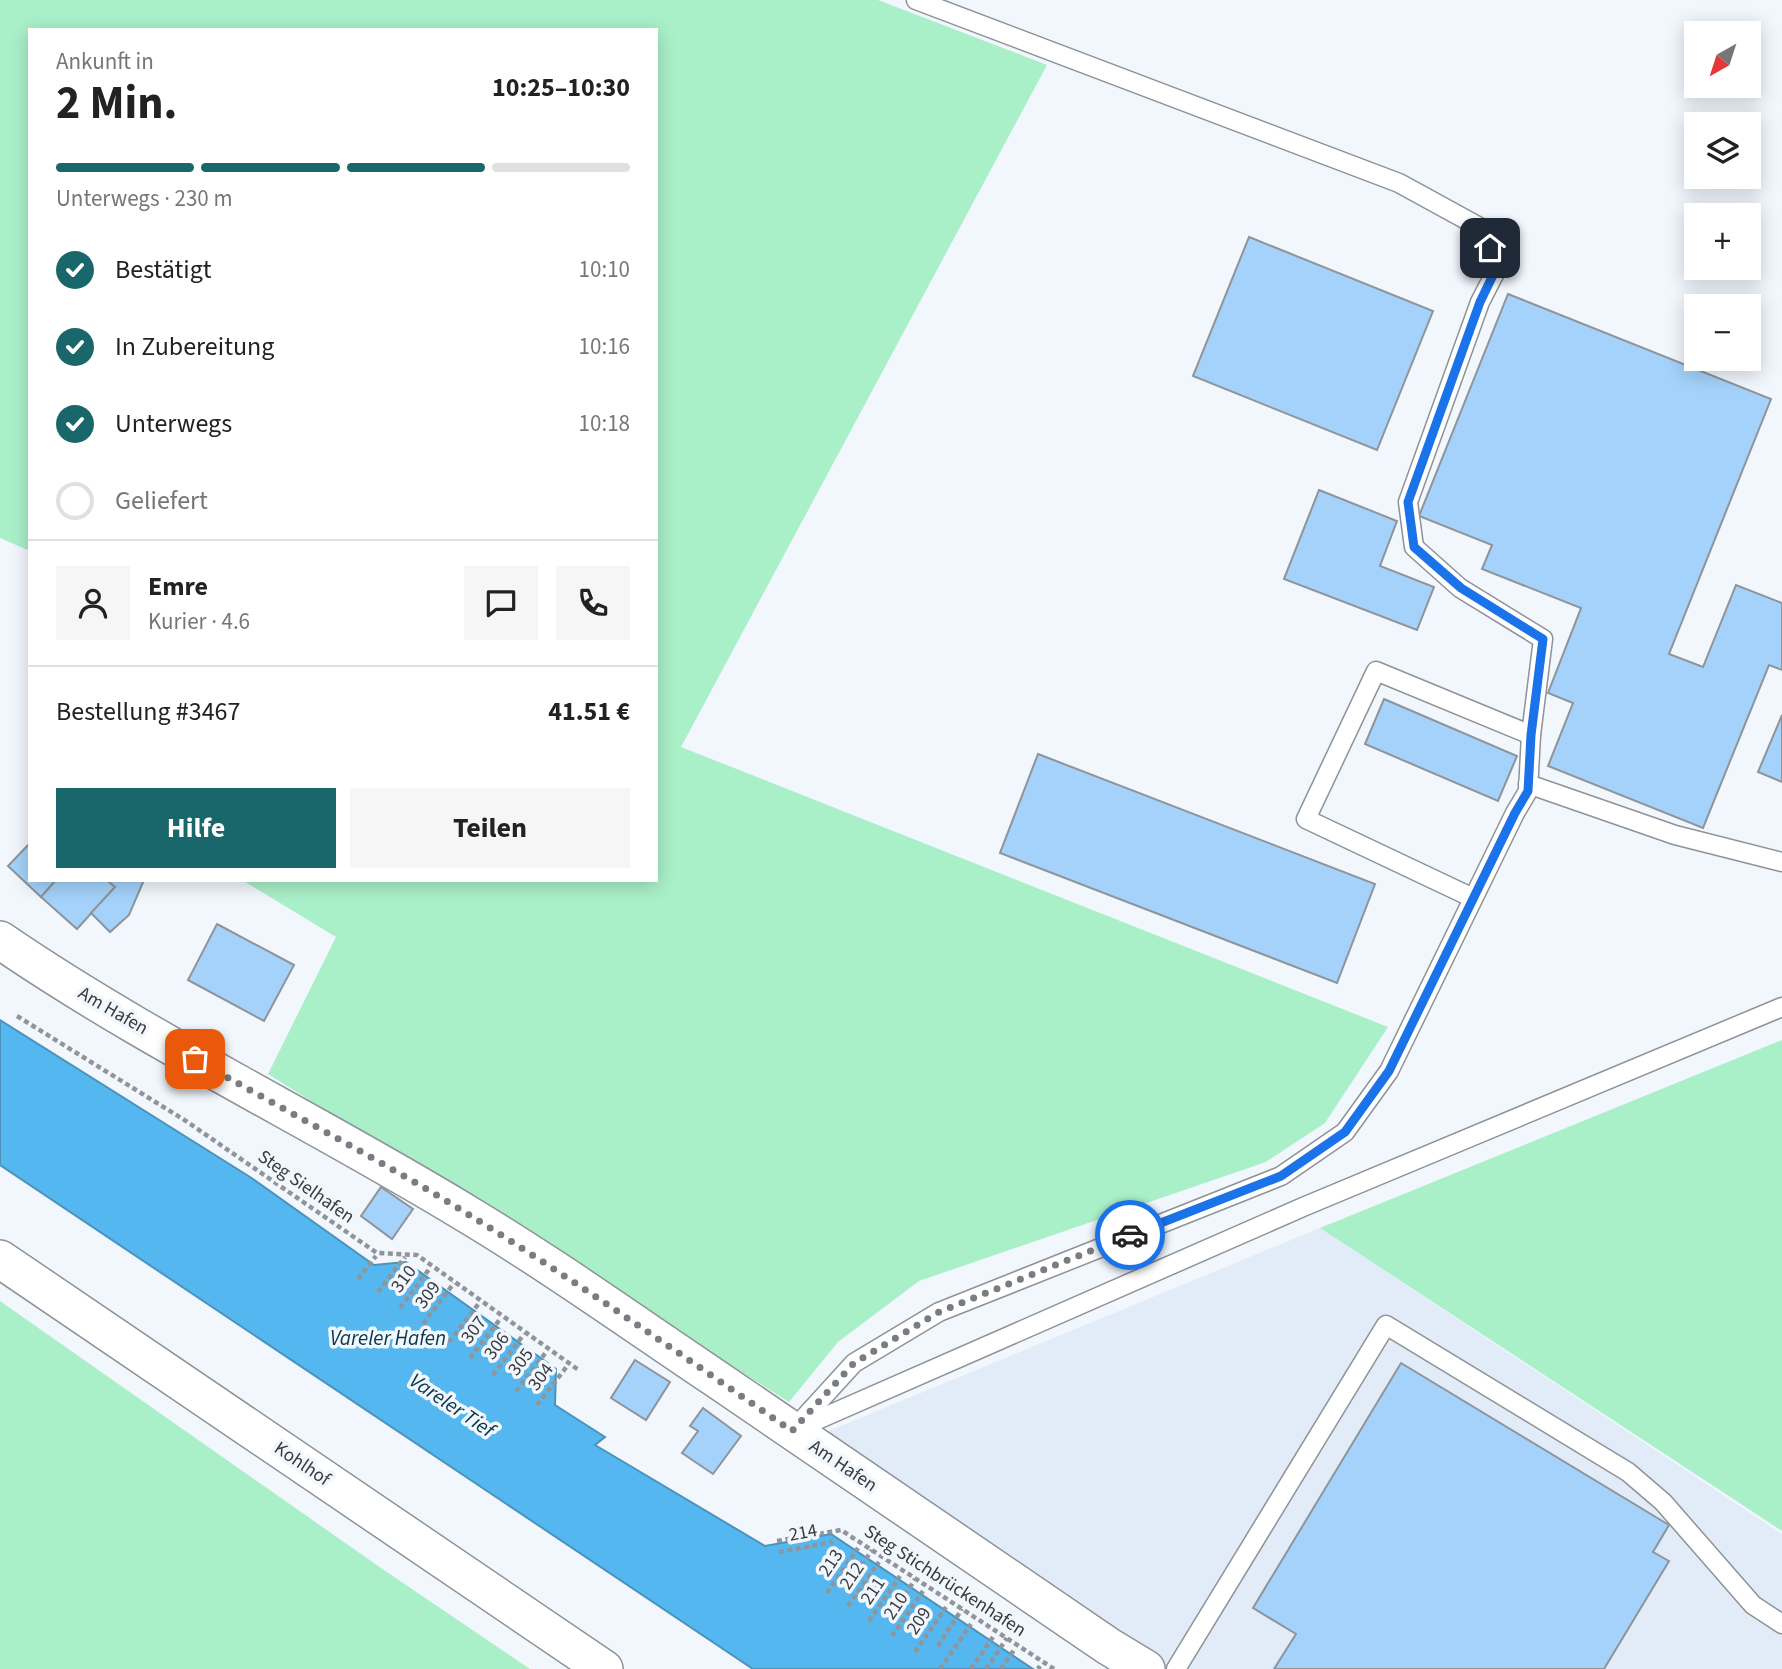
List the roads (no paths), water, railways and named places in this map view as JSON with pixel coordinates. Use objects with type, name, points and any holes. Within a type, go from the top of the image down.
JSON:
[{"type":"street","name":"Am Hafen","points":[[0,940],[104,1006],[240,1085],[358,1148],[470,1215],[570,1280],[1097,1639],[1146,1669]]},
{"type":"street","name":"Kohlhof","points":[[0,1259],[604,1669]]},
{"type":"lane","points":[[792,1431],[854,1363],[939,1312],[1281,1176],[1345,1132],[1389,1071],[1528,791],[1531,735],[1543,639],[1461,588],[1414,547],[1408,502],[1480,302],[1497,267],[1483,229],[1399,183],[916,0]]},
{"type":"lane","points":[[1473,898],[1306,819],[1376,671],[1531,735]]},
{"type":"lane","points":[[1528,784],[1675,835],[1782,862]]},
{"type":"lane","points":[[792,1431],[1303,1207],[1782,1007]]},
{"type":"lane","points":[[1176,1669],[1386,1325],[1628,1472],[1663,1502],[1753,1605],[1782,1624]]},
{"type":"water","name":"Vareler Hafen","points":[[0,1020],[250,1177],[374,1265],[406,1262],[556,1369],[555,1405],[605,1437],[595,1445],[765,1546],[831,1534],[1033,1669],[753,1669],[0,1165]]},
{"type":"water label","name":"Vareler Tief","points":[[452,1405]]}]
